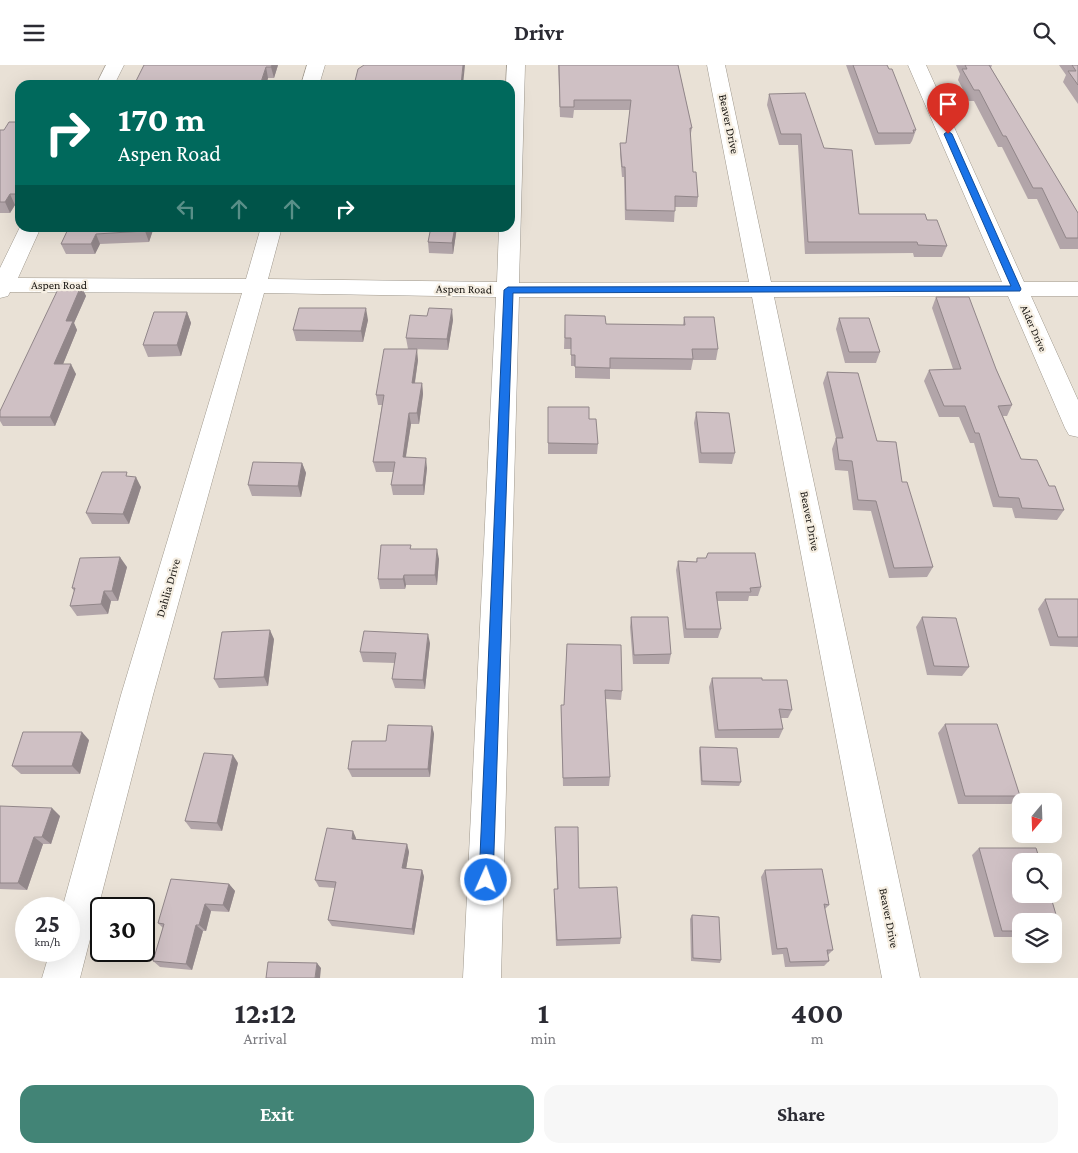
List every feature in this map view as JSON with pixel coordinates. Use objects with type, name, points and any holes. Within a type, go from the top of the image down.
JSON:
[{"type":"street","points":[[108,80],[115,65]]},
{"type":"street","points":[[312,80],[316,65]]},
{"type":"street","points":[[515,93],[516,65]]},
{"type":"street","name":"Beaver Drive","points":[[716,65],[901,978]]},
{"type":"street","name":"Alder Drive","points":[[917,65],[1078,427]]},
{"type":"street","points":[[1,287],[28,232]]},
{"type":"street","name":"Dahlia Drive","points":[[80,909],[137,695],[271,232]]},
{"type":"street","points":[[482,978],[510,232]]},
{"type":"street","name":"Aspen Road","points":[[1,287],[256,286],[508,290],[1078,289]]},
{"type":"street","name":"Dahlia Drive","points":[[61,978],[66,962]]},
{"type":"building","points":[[144,65],[272,65],[271,67],[266,67],[262,80],[136,80]]},
{"type":"building","points":[[364,65],[463,65],[462,80],[355,80],[358,69]]},
{"type":"building","points":[[559,65],[678,65],[692,128],[690,128],[693,172],[696,172],[698,197],[675,196],[675,211],[626,210],[625,167],[622,167],[620,143],[626,143],[631,100],[574,100],[574,107],[560,107]]},
{"type":"building","points":[[853,65],[887,65],[889,69],[892,69],[916,130],[913,130],[914,133],[878,133]]},
{"type":"building","points":[[965,65],[989,65],[1078,213],[1078,238],[1066,238],[1042,188],[1033,188],[979,90],[974,90],[962,69],[967,69]]},
{"type":"building","points":[[1072,65],[1078,65],[1078,85],[1068,71],[1076,71]]},
{"type":"building","points":[[805,93],[824,148],[852,150],[859,214],[925,214],[927,220],[937,220],[947,246],[918,245],[917,242],[808,242],[801,134],[781,134],[769,94]]},
{"type":"building","points":[[9,122],[15,122],[15,194],[10,194],[5,202],[0,202],[0,130],[4,130]]},
{"type":"building","points":[[67,232],[129,232],[96,234],[91,244],[61,244]]},
{"type":"building","points":[[430,232],[454,232],[452,243],[428,242]]},
{"type":"building","points":[[60,285],[81,286],[66,321],[73,321],[54,364],[71,364],[50,417],[0,417],[0,411]]},
{"type":"building","points":[[936,297],[969,297],[996,369],[1012,405],[998,406],[1021,459],[1037,460],[1049,486],[1055,486],[1064,510],[1022,508],[1019,498],[999,497],[979,433],[975,433],[965,406],[944,406],[929,370],[961,369]]},
{"type":"building","points":[[299,308],[366,308],[361,331],[293,330]]},
{"type":"building","points":[[429,308],[452,309],[447,339],[406,338],[410,315],[427,316]]},
{"type":"building","points":[[154,312],[187,312],[177,345],[143,345]]},
{"type":"building","points":[[565,315],[605,316],[606,324],[685,325],[684,317],[714,317],[718,349],[692,349],[693,359],[610,358],[610,368],[575,367],[575,355],[571,355],[571,338],[565,338]]},
{"type":"building","points":[[839,318],[869,318],[880,352],[849,352]]},
{"type":"building","points":[[384,349],[417,349],[412,383],[422,383],[417,413],[409,413],[403,457],[426,458],[423,485],[391,485],[395,462],[373,462],[384,395],[376,395]]},
{"type":"building","points":[[827,372],[858,373],[877,441],[896,442],[902,482],[907,482],[933,567],[894,568],[876,501],[858,500],[852,461],[839,460],[836,438],[843,438]]},
{"type":"building","points":[[548,407],[589,407],[589,419],[596,419],[598,444],[548,443]]},
{"type":"building","points":[[696,412],[729,413],[735,453],[701,453]]},
{"type":"building","points":[[253,462],[302,463],[298,486],[248,485]]},
{"type":"building","points":[[102,472],[127,472],[126,476],[136,477],[123,514],[86,513]]},
{"type":"building","points":[[381,545],[411,545],[410,549],[437,549],[435,575],[404,575],[403,579],[378,579]]},
{"type":"building","points":[[708,553],[755,553],[761,587],[750,588],[751,592],[716,592],[721,629],[686,629],[678,561],[697,562],[697,558],[706,558]]},
{"type":"building","points":[[120,557],[112,591],[104,591],[101,604],[70,606],[75,588],[72,588],[80,558]]},
{"type":"building","points":[[1045,599],[1078,599],[1078,637],[1058,637]]},
{"type":"building","points":[[631,617],[668,617],[671,654],[634,655]]},
{"type":"building","points":[[922,617],[956,618],[969,667],[934,666]]},
{"type":"building","points":[[270,630],[264,677],[214,679],[222,632]]},
{"type":"building","points":[[364,631],[428,634],[423,680],[392,679],[396,653],[360,652]]},
{"type":"building","points":[[567,644],[621,645],[622,691],[605,690],[610,777],[563,778],[561,705],[564,705]]},
{"type":"building","points":[[712,678],[787,680],[792,710],[779,709],[783,729],[718,730]]},
{"type":"building","points":[[945,724],[997,724],[1019,793],[1012,793],[1012,796],[965,796]]},
{"type":"building","points":[[388,725],[432,726],[428,769],[348,769],[352,741],[386,741]]},
{"type":"building","points":[[23,732],[82,732],[72,766],[12,766]]},
{"type":"building","points":[[700,747],[737,748],[741,782],[702,781]]},
{"type":"building","points":[[204,753],[233,755],[217,823],[185,821]]},
{"type":"building","points":[[0,806],[52,808],[42,837],[34,837],[18,883],[0,883]]},
{"type":"building","points":[[555,827],[578,827],[579,888],[617,887],[621,938],[557,940],[554,889],[558,889]]},
{"type":"building","points":[[327,828],[353,831],[352,839],[407,844],[402,868],[422,870],[412,929],[328,920],[336,882],[315,880]]},
{"type":"building","points":[[979,848],[1036,848],[1038,853],[1012,853],[1012,903],[1053,903],[1056,913],[1012,913],[1012,931],[1002,931]]},
{"type":"building","points":[[822,869],[829,905],[824,904],[833,950],[827,950],[829,961],[790,962],[787,948],[777,949],[765,870]]},
{"type":"building","points":[[171,879],[229,884],[223,905],[205,904],[199,925],[196,925],[186,964],[155,961],[155,954],[164,924],[158,923]]},
{"type":"building","points":[[692,915],[719,917],[721,960],[693,958]]},
{"type":"building","points":[[268,962],[317,963],[315,978],[266,978]]},
{"type":"route","points":[[486,880],[508,290],[1017,289],[948,134]]}]
